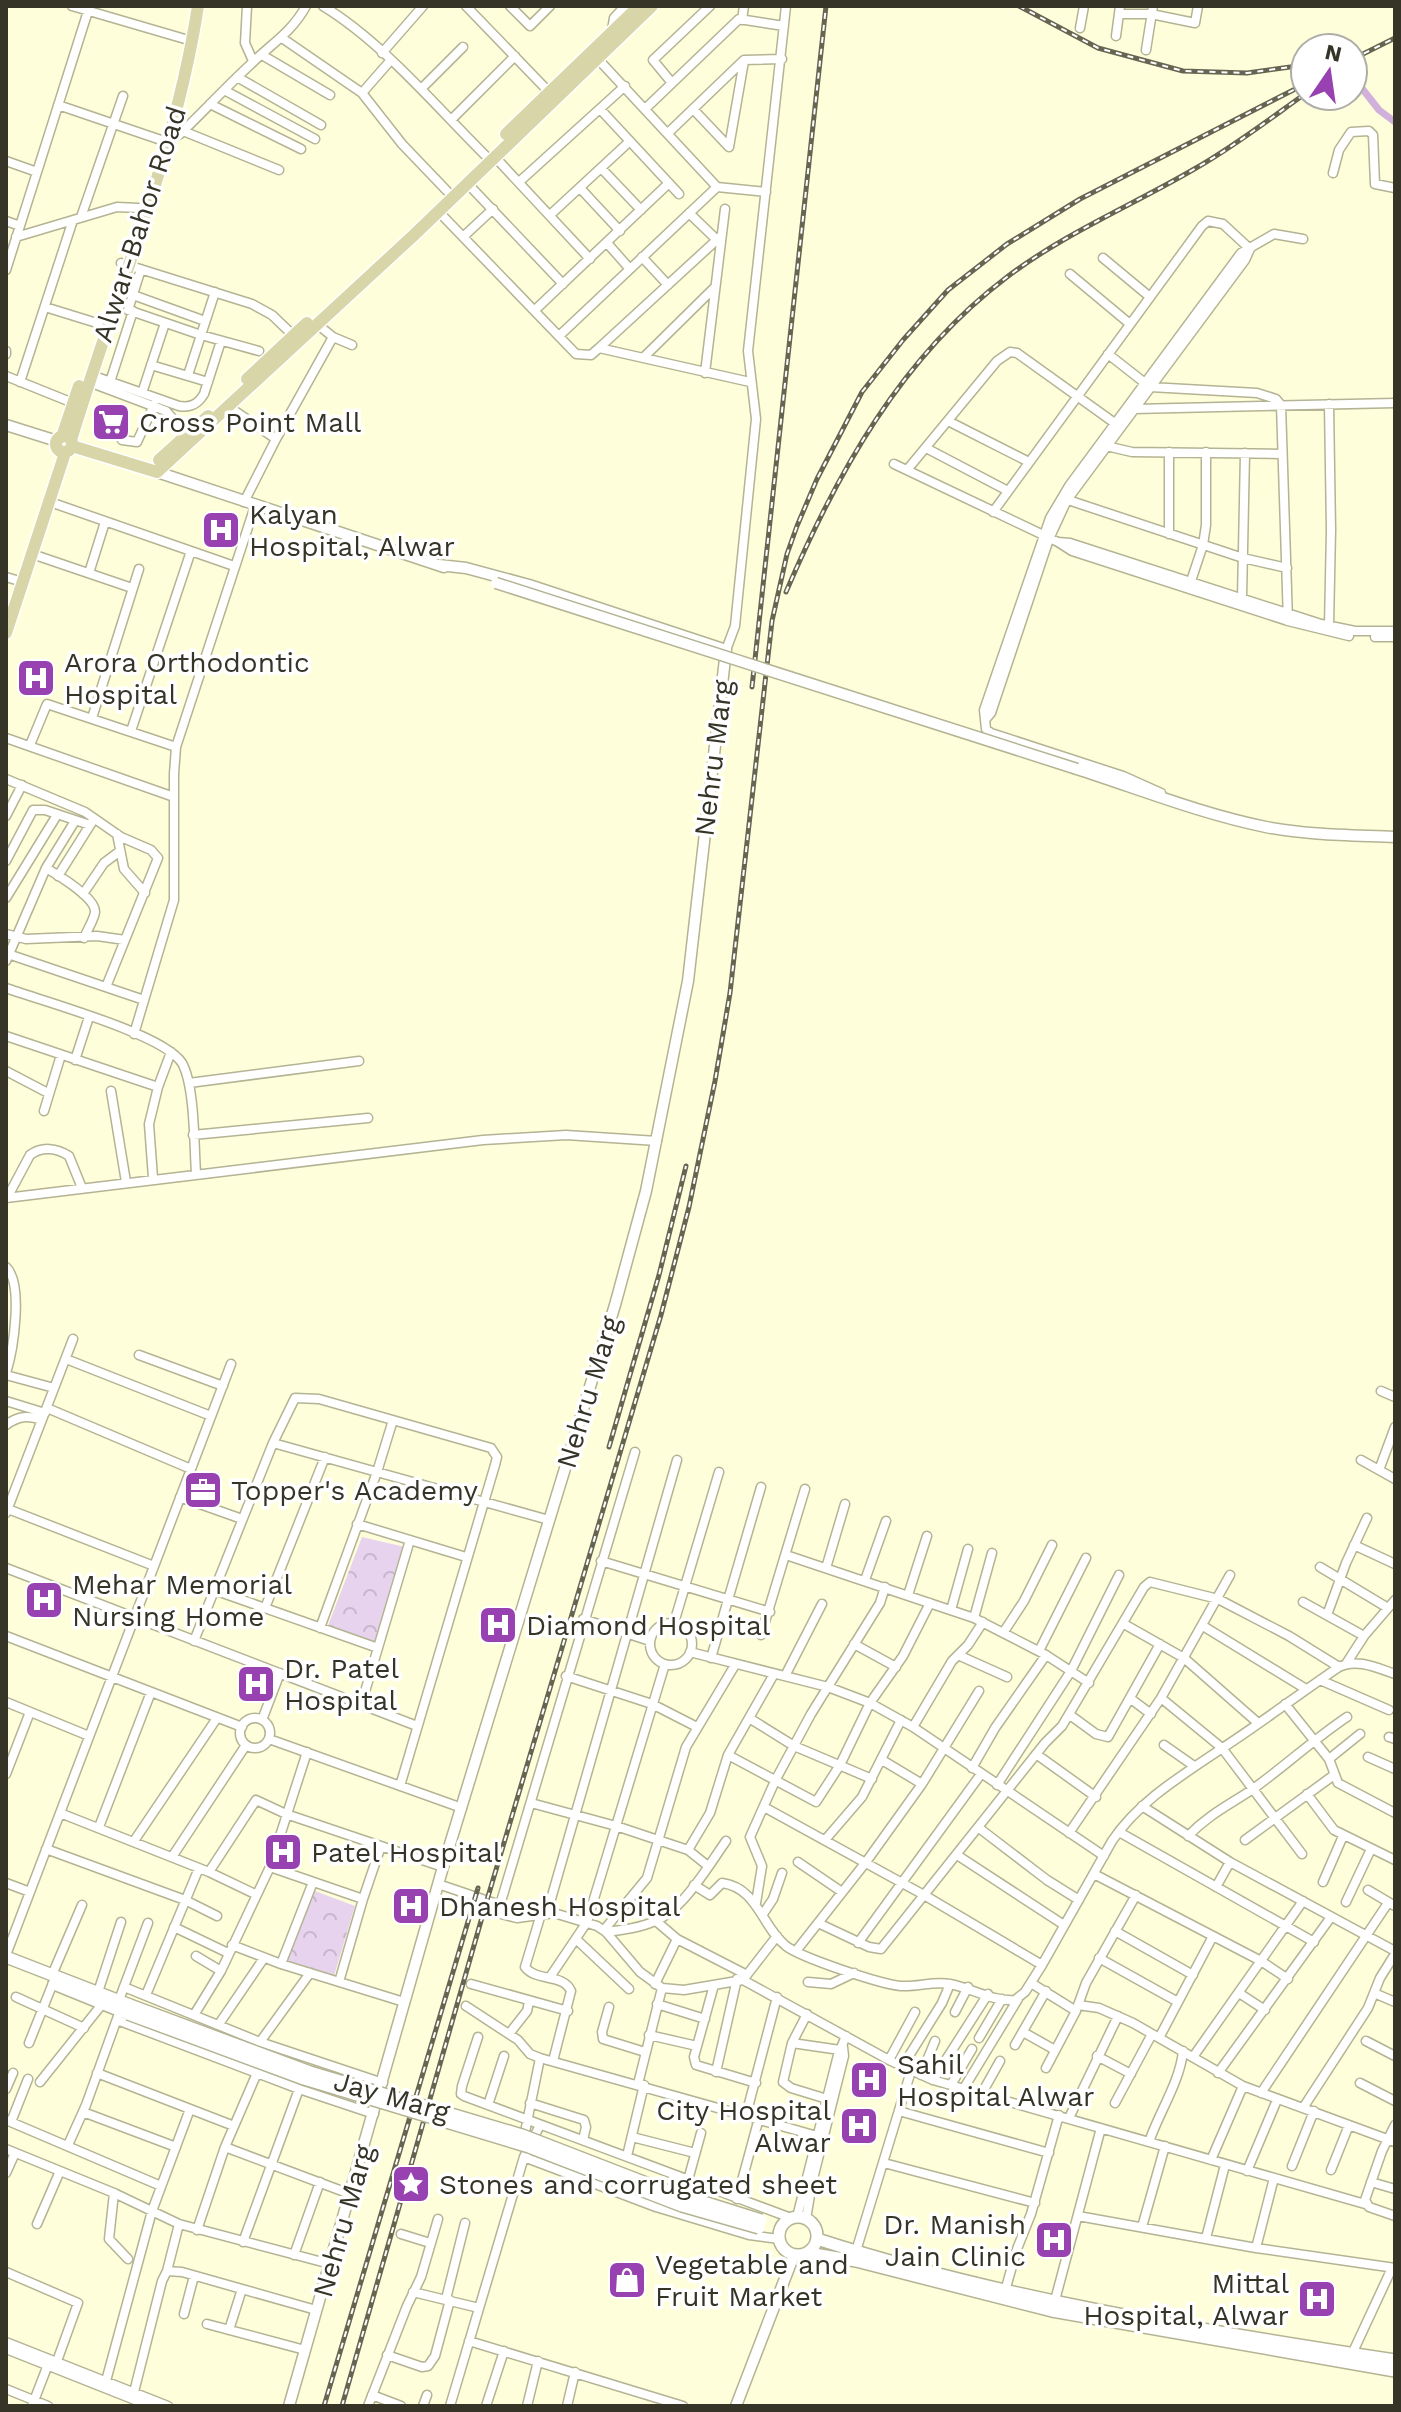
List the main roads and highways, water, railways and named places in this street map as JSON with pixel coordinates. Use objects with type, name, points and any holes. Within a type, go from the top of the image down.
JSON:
[{"type":"main road","name":"Alwar-Bahor Road","points":[[64,444],[90,379],[139,208],[165,140],[191,6]]},
{"type":"main road","name":"Alwar-Bahor Road","points":[[64,444],[73,403],[165,140],[186,70],[198,6]]},
{"type":"main road","points":[[190,438],[229,407],[297,338],[317,324],[447,191],[490,157],[597,58],[639,6]]},
{"type":"main road","points":[[64,444],[153,471],[438,211],[549,92],[612,31],[652,6]]},
{"type":"main road","points":[[6,633],[50,502],[64,444]]},
{"type":"main road","points":[[6,609],[11,578],[64,444]]},
{"type":"main road","name":"Jay Marg","points":[[6,1956],[123,2010],[293,2076],[529,2147],[682,2206],[760,2224],[789,2225]]},
{"type":"main road","name":"Jay Marg","points":[[6,1964],[53,1979]]},
{"type":"main road","points":[[808,2253],[817,2239],[815,2227],[789,2225],[781,2246],[794,2255],[808,2253],[856,2261],[1005,2291],[1053,2306],[1352,2354],[1394,2370]]},
{"type":"main road","points":[[817,2239],[917,2274],[1053,2306],[1394,2370]]},
{"type":"waterway","points":[[1369,97],[1395,122]]},
{"type":"railway","points":[[752,687],[826,6]]},
{"type":"railway","points":[[1019,6],[1098,48],[1183,71],[1247,73],[1289,67]]},
{"type":"railway","points":[[1369,51],[1395,38]]},
{"type":"railway","points":[[342,2406],[487,1900],[661,1315],[689,1207],[730,993],[772,621],[787,554],[797,526],[817,479],[862,392],[948,290],[1007,244],[1080,199],[1289,92]]},
{"type":"railway","points":[[786,592],[827,504],[876,420],[904,380],[969,309],[1029,261],[1210,160],[1289,106]]},
{"type":"railway","points":[[609,1447],[659,1275],[686,1166]]},
{"type":"railway","points":[[324,2406],[478,1888]]},
{"type":"place","name":"Cross Point Mall","points":[[111,422]]},
{"type":"place","name":"Kalyan Hospital, Alwar","points":[[221,530]]},
{"type":"place","name":"Arora Orthodontic Hospital","points":[[36,678]]},
{"type":"place","name":"Topper's Academy","points":[[203,1490]]},
{"type":"place","name":"Mehar Memorial Nursing Home","points":[[44,1600]]},
{"type":"place","name":"Diamond Hospital","points":[[498,1625]]},
{"type":"place","name":"Dr. Patel Hospital","points":[[256,1684]]},
{"type":"place","name":"Patel Hospital","points":[[283,1852]]},
{"type":"place","name":"Dhanesh Hospital","points":[[411,1906]]},
{"type":"place","name":"Sahil Hospital Alwar","points":[[869,2080]]},
{"type":"place","name":"City Hospital Alwar","points":[[859,2126]]},
{"type":"place","name":"Stones and corrugated sheet","points":[[411,2184]]},
{"type":"place","name":"Dr. Manish Jain Clinic","points":[[1054,2240]]},
{"type":"place","name":"Vegetable and Fruit Market","points":[[627,2280]]},
{"type":"place","name":"Mittal Hospital, Alwar","points":[[1317,2299]]}]
